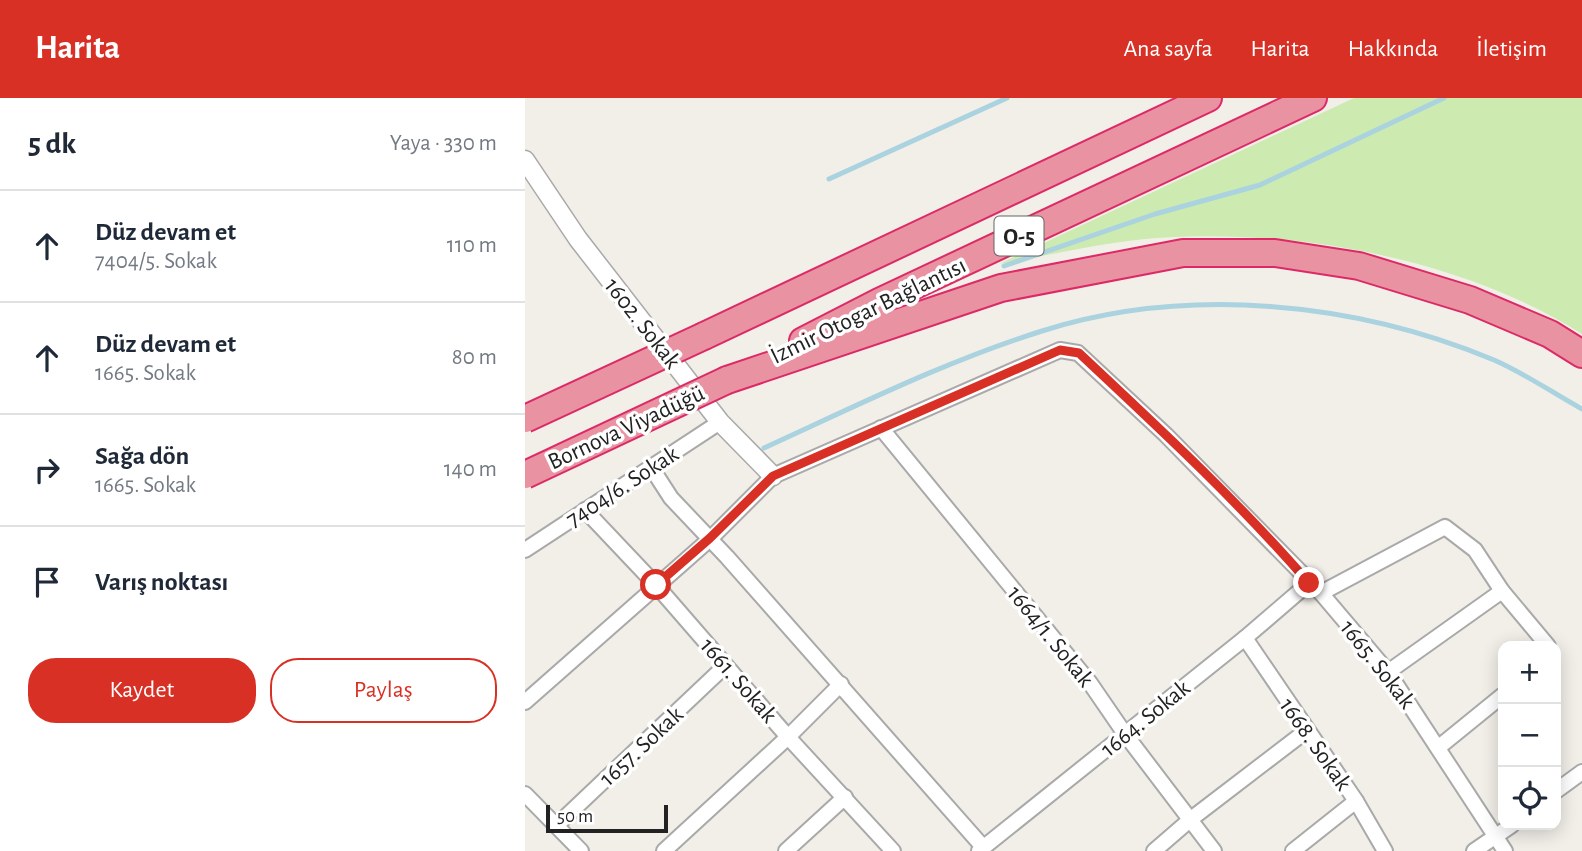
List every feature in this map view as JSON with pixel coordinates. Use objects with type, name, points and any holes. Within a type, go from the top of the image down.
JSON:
[{"type":"highway","name":"İzmir Otogar Bağlantısı","points":[[525,419],[1208,98]]},
{"type":"highway","name":"İzmir Otogar Bağlantısı","points":[[727,380],[879,302],[1313,98]]},
{"type":"highway","points":[[727,380],[1001,288],[1183,253],[1275,253],[1359,266],[1470,300],[1550,334],[1582,354]]},
{"type":"highway","name":"Bornova Viyadüğü","points":[[525,475],[727,380]]},
{"type":"street","name":"1602. Sokak","points":[[525,160],[578,239],[720,422],[773,476]]},
{"type":"street","name":"1665. Sokak","points":[[773,476],[1060,350],[1079,353],[1166,435],[1321,593],[1388,672],[1505,851]]},
{"type":"street","name":"7404/6. Sokak","points":[[525,550],[720,422]]},
{"type":"street","name":"1664/1. Sokak","points":[[881,428],[1090,683],[1125,734],[1214,851]]},
{"type":"street","points":[[652,467],[670,498],[710,538],[841,684],[981,849]]},
{"type":"street","points":[[525,702],[710,538],[773,476]]},
{"type":"street","name":"1661. Sokak","points":[[585,510],[656,585],[788,737],[893,851]]},
{"type":"street","points":[[1321,593],[1445,527],[1475,550],[1502,591],[1544,641]]},
{"type":"street","name":"1664. Sokak","points":[[981,849],[1245,638],[1309,583]]},
{"type":"street","points":[[1388,672],[1502,591]]},
{"type":"street","name":"1668. Sokak","points":[[1245,638],[1306,732],[1356,801],[1385,851]]},
{"type":"street","name":"1657. Sokak","points":[[557,825],[726,666]]},
{"type":"street","points":[[664,851],[788,737],[841,684]]},
{"type":"street","points":[[1439,747],[1498,699]]},
{"type":"street","points":[[1154,851],[1306,732]]},
{"type":"street","points":[[1561,787],[1582,772]]},
{"type":"street","points":[[525,794],[581,851]]},
{"type":"street","points":[[786,851],[845,797]]},
{"type":"street","points":[[1293,851],[1356,801]]},
{"type":"street","points":[[1474,851],[1505,830]]},
{"type":"green space","points":[[1354,98],[1582,98],[1582,334],[1536,308],[1485,286],[1432,268],[1321,244],[1265,238],[1157,238],[999,264]]},
{"type":"waterway","points":[[829,179],[1007,98]]},
{"type":"waterway","points":[[1004,266],[1155,214],[1260,185],[1444,98]]},
{"type":"waterway","points":[[764,448],[936,370],[1042,331],[1097,317],[1154,308],[1212,305],[1270,306],[1328,313],[1441,340],[1494,360],[1582,409]]},
{"type":"route","points":[[656,585],[710,538],[773,476],[1060,350],[1079,353],[1166,435],[1284,554],[1309,583]]}]
